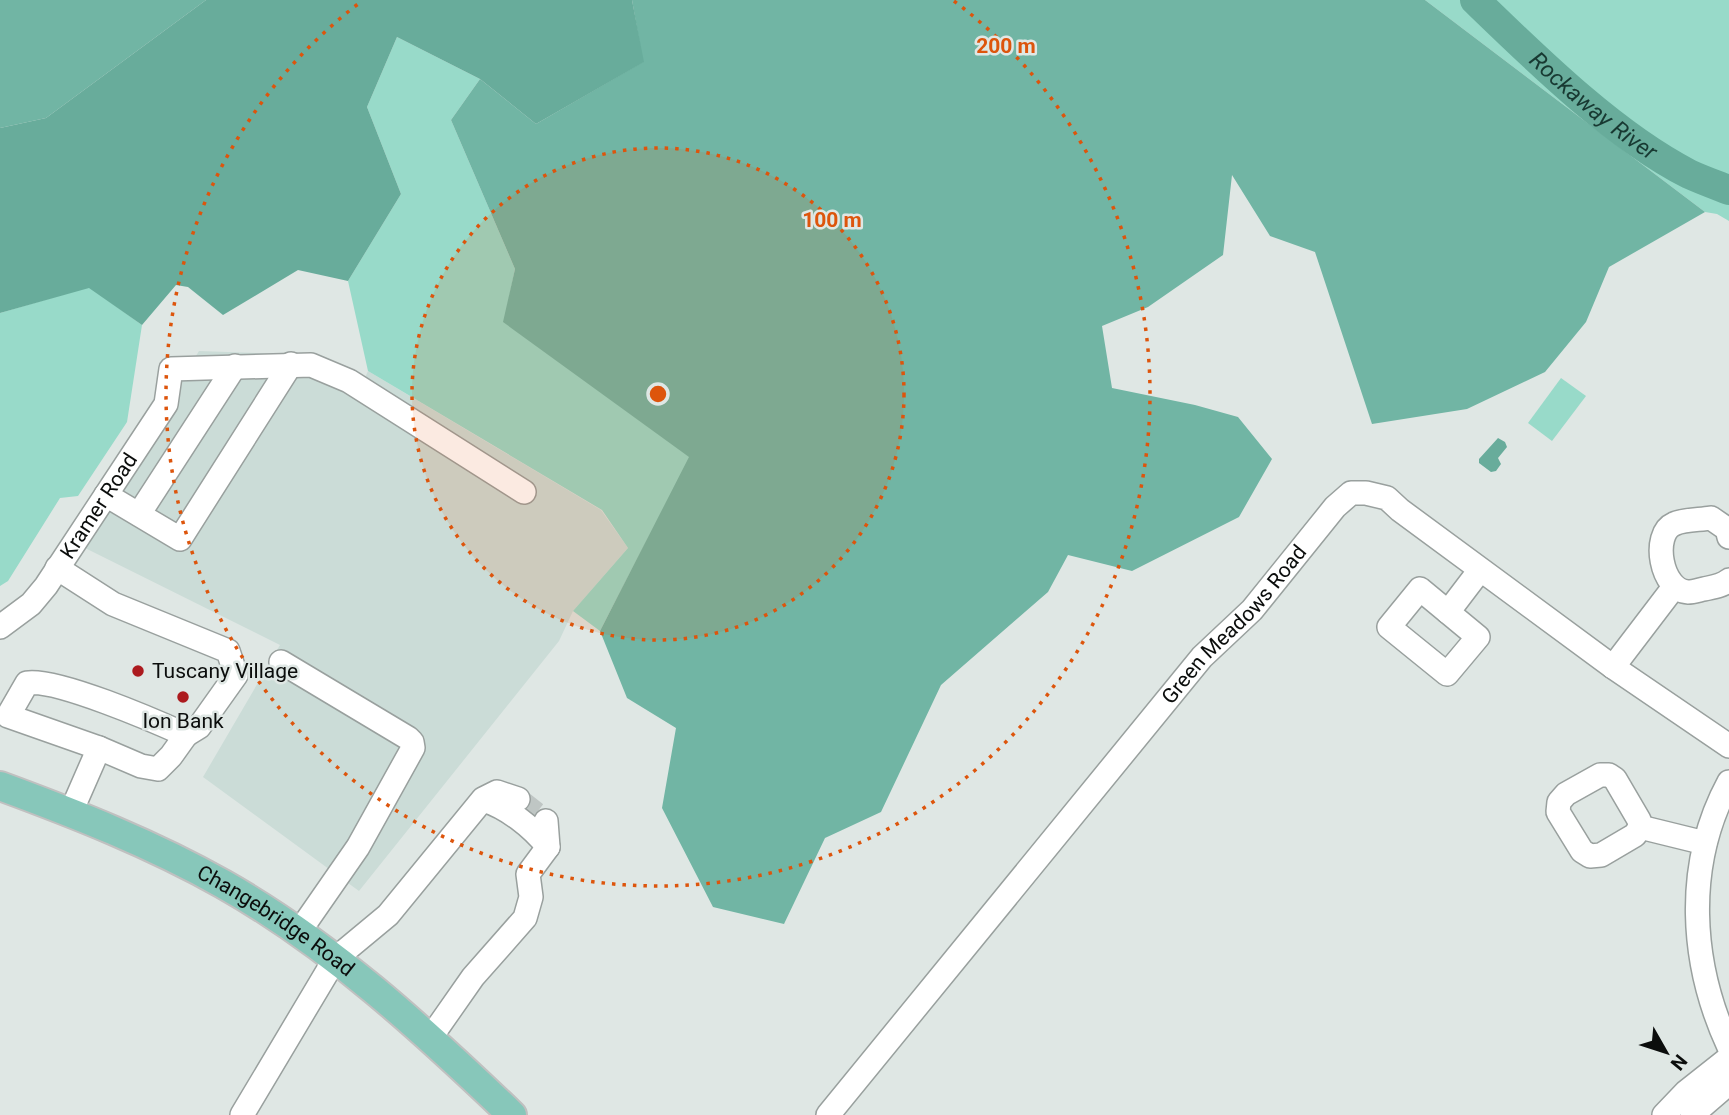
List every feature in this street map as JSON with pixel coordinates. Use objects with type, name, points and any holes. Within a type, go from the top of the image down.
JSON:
[{"type":"main road","name":"Changebridge Road","points":[[0,786],[71,813],[174,858],[224,885],[299,932],[425,1032],[512,1115]]},
{"type":"street","points":[[106,495],[180,539],[291,364]]},
{"type":"street","points":[[139,514],[235,366],[311,365],[349,381],[524,492]]},
{"type":"street","name":"Kramer Road","points":[[0,627],[31,604],[106,495],[166,404],[172,369],[235,366]]},
{"type":"street","name":"Green Meadows Road","points":[[828,1115],[1202,657],[1252,610],[1351,493],[1387,498],[1613,667],[1729,746]]},
{"type":"street","points":[[1729,537],[1727,528],[1712,518],[1674,524],[1666,530],[1661,539],[1667,579],[1674,587],[1687,592],[1724,584],[1729,580]]},
{"type":"street","points":[[57,568],[113,604],[228,651],[236,675],[200,727],[186,735],[158,769],[141,766],[8,716],[27,683],[37,682],[63,687],[186,735]]},
{"type":"street","points":[[1448,612],[1480,570]]},
{"type":"street","points":[[1613,667],[1674,587]]},
{"type":"street","points":[[281,662],[408,738],[413,747],[358,847],[299,932]]},
{"type":"street","points":[[71,813],[99,748]]},
{"type":"street","points":[[1729,782],[1705,843],[1698,882],[1696,915],[1704,982],[1729,1047]]},
{"type":"street","points":[[242,1115],[335,959],[388,915],[483,799],[498,792],[519,799]]},
{"type":"street","points":[[483,799],[499,805],[541,838],[548,847]]},
{"type":"street","points":[[425,1032],[525,918],[530,897],[528,874],[548,847],[546,821]]},
{"type":"street","points":[[1640,827],[1705,843]]},
{"type":"street","points":[[1664,1115],[1686,1092],[1729,1058]]},
{"type":"street","points":[[1692,1115],[1729,1083]]},
{"type":"shaded area","points":[[0,0],[206,0],[46,118],[0,128]]},
{"type":"shaded area","points":[[206,0],[632,0],[644,62],[536,124],[480,79],[397,37],[367,107],[401,194],[348,281],[298,270],[223,315],[188,287],[176,285],[142,325],[89,288],[0,313],[0,128],[46,118]]},
{"type":"shaded area","points":[[632,0],[1425,0],[1705,212],[1609,267],[1586,322],[1545,372],[1467,409],[1372,424],[1315,252],[1270,236],[1232,175],[1223,255],[1148,307],[1102,326],[1112,388],[1238,417],[1272,459],[1239,517],[1132,571],[1068,555],[1048,592],[941,685],[881,812],[825,838],[784,924],[713,907],[662,808],[676,728],[627,698],[600,631],[689,457],[503,322],[515,269],[451,120],[480,79],[536,124],[643,62]]},
{"type":"shaded area","points":[[1425,0],[1729,0],[1729,221],[1717,214],[1705,212]]},
{"type":"shaded area","points":[[397,37],[480,79],[451,120],[515,269],[504,322],[690,457],[600,631],[573,611],[628,548],[602,510],[368,371],[348,281],[401,194],[367,107]]},
{"type":"shaded area","points":[[89,287],[142,325],[127,422],[78,496],[60,498],[8,581],[0,586],[0,313]]},
{"type":"shaded area","points":[[199,351],[308,355],[360,389],[368,371],[601,510],[628,548],[573,611],[559,641],[359,891],[203,777],[280,645],[77,544]]},
{"type":"shaded area","points":[[1561,378],[1586,396],[1552,441],[1528,423]]},
{"type":"shaded area","points":[[1498,438],[1505,442],[1507,447],[1498,458],[1501,464],[1496,471],[1491,472],[1479,463],[1479,459]]},
{"type":"waterway","name":"Rockaway River","points":[[1475,0],[1576,94],[1632,139],[1689,174],[1729,190]]},
{"type":"tunnel","points":[[518,799],[546,821]]},
{"type":"place","name":"Tuscany Village","points":[[138,671]]},
{"type":"place","name":"Ion Bank","points":[[183,697]]}]
